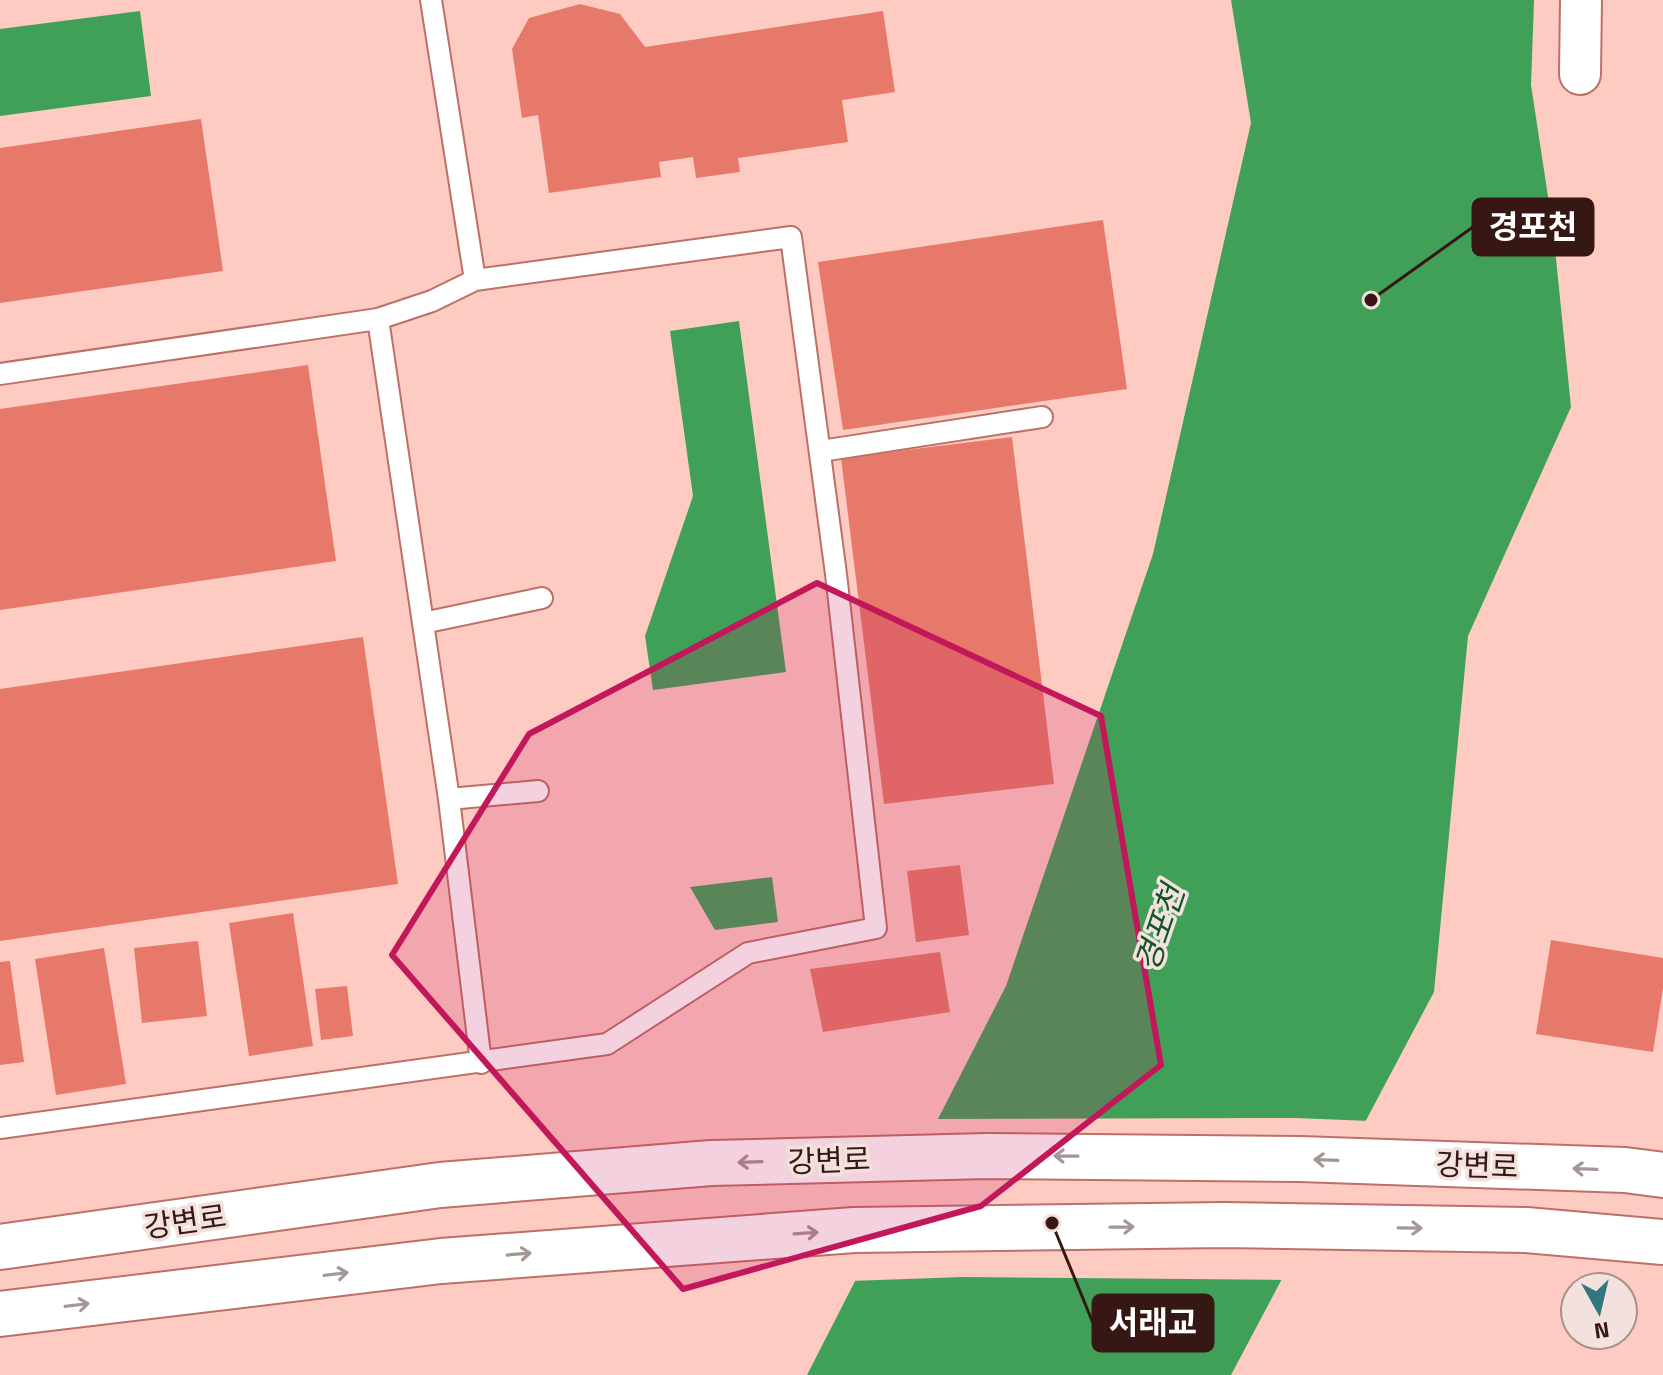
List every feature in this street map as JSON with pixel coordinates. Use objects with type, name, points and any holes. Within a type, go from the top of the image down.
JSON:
[{"type":"street","points":[[1580,74],[1581,0]]},
{"type":"street","name":"강변로","points":[[0,1247],[440,1185],[711,1163],[987,1156],[1315,1159],[1625,1170],[1663,1175]]},
{"type":"street","points":[[0,1314],[441,1261],[854,1230],[1272,1226],[1526,1230],[1663,1242]]},
{"type":"lane","points":[[431,0],[475,280]]},
{"type":"lane","points":[[0,374],[378,319],[432,301],[475,280],[791,237],[821,451],[876,928],[748,953],[607,1044],[0,1128]]},
{"type":"lane","points":[[378,319],[449,799],[481,1063]]},
{"type":"lane","points":[[821,451],[1042,417]]},
{"type":"lane","points":[[423,623],[542,598]]},
{"type":"lane","points":[[449,799],[538,791]]},
{"type":"highlighted area","points":[[817,583],[1101,716],[1161,1065],[981,1206],[683,1289],[392,955],[529,734]]},
{"type":"water","points":[[1231,0],[1534,0],[1531,85],[1553,229],[1571,407],[1468,636],[1434,992],[1231,1375],[807,1375],[1006,986],[1153,554],[1251,123]]},
{"type":"water","points":[[140,11],[151,96],[0,116],[0,29]]},
{"type":"water","points":[[739,321],[786,672],[653,690],[645,636],[693,496],[670,331]]},
{"type":"water","points":[[772,877],[778,922],[715,930],[690,887]]},
{"type":"pier","points":[[1296,1118],[1370,1121],[1286,1280],[963,1277],[850,1281],[933,1119]]},
{"type":"building","points":[[580,4],[620,14],[645,47],[883,11],[895,92],[842,100],[848,142],[738,158],[740,172],[696,178],[693,157],[659,162],[661,177],[549,193],[538,115],[522,118],[512,49],[529,18]]},
{"type":"building","points":[[201,119],[223,271],[0,303],[0,148]]},
{"type":"building","points":[[1103,220],[1127,389],[843,430],[818,262]]},
{"type":"building","points":[[308,365],[336,561],[0,610],[0,409]]},
{"type":"building","points":[[1012,437],[1054,784],[884,804],[841,458]]},
{"type":"building","points":[[363,637],[398,884],[0,941],[0,689]]},
{"type":"building","points":[[960,865],[969,935],[916,942],[907,871]]},
{"type":"building","points":[[293,913],[313,1046],[249,1056],[229,923]]},
{"type":"building","points":[[1551,940],[1663,958],[1663,988],[1653,1052],[1536,1034]]},
{"type":"building","points":[[198,941],[207,1016],[142,1023],[134,948]]},
{"type":"building","points":[[104,948],[126,1084],[56,1095],[35,959]]},
{"type":"building","points":[[940,952],[950,1012],[823,1032],[810,969]]},
{"type":"building","points":[[10,961],[24,1062],[0,1065],[0,962]]},
{"type":"building","points":[[347,986],[353,1036],[321,1040],[315,989]]},
{"type":"place","name":"경포천","points":[[1371,300]]},
{"type":"place","name":"서래교","points":[[1052,1223]]}]
